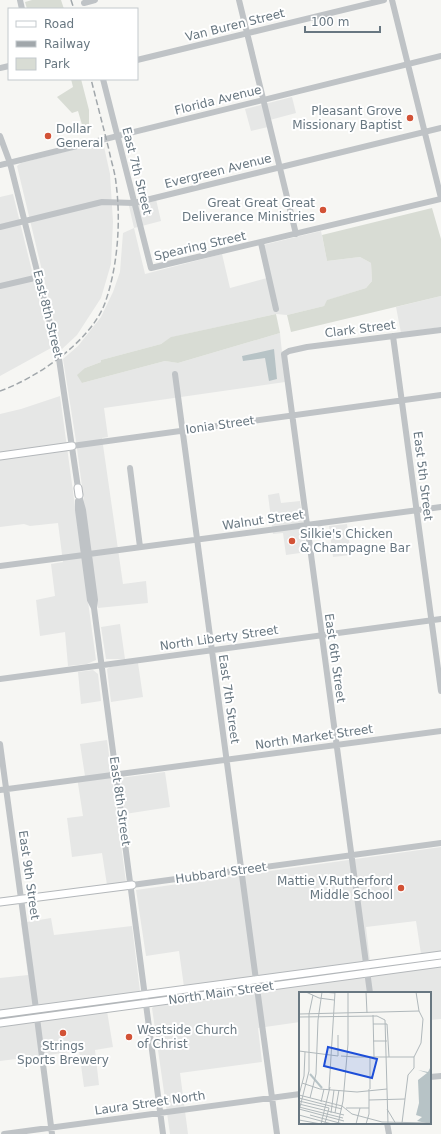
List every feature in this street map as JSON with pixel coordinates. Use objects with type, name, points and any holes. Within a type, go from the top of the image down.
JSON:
[{"type":"main road","name":"Ionia Street","points":[[0,456],[72,446]]},
{"type":"main road","name":"East 8th Street","points":[[121,812],[122,821]]},
{"type":"main road","name":"Hubbard Street","points":[[0,902],[132,885]]},
{"type":"main road","name":"North Main Street","points":[[0,1014],[441,954]]},
{"type":"main road","name":"North Main Street","points":[[0,1023],[441,963]]},
{"type":"street","points":[[85,4],[95,0]]},
{"type":"street","points":[[239,0],[296,234]]},
{"type":"street","name":"Van Buren Street","points":[[138,60],[384,0]]},
{"type":"street","points":[[392,0],[441,198]]},
{"type":"street","name":"Florida Avenue","points":[[0,165],[441,56]]},
{"type":"street","name":"East 7th Street","points":[[103,80],[151,268]]},
{"type":"street","name":"Evergreen Avenue","points":[[0,227],[102,202],[134,203],[441,128]]},
{"type":"street","name":"East 8th Street","points":[[0,136],[10,163],[61,369],[78,492],[78,510],[95,600],[94,608],[121,812]]},
{"type":"street","name":"Spearing Street","points":[[151,268],[261,243],[441,198]]},
{"type":"street","points":[[261,243],[276,310]]},
{"type":"street","points":[[0,286],[39,277]]},
{"type":"street","name":"Clark Street","points":[[284,354],[289,351],[307,347],[441,330]]},
{"type":"street","name":"East 5th Street","points":[[393,336],[441,691]]},
{"type":"street","name":"East 6th Street","points":[[284,354],[370,992]]},
{"type":"street","name":"East 7th Street","points":[[175,374],[256,980]]},
{"type":"street","name":"Ionia Street","points":[[72,446],[441,395]]},
{"type":"street","points":[[130,468],[140,547]]},
{"type":"street","name":"Walnut Street","points":[[0,566],[441,507]]},
{"type":"street","name":"North Liberty Street","points":[[0,679],[441,619]]},
{"type":"street","name":"North Market Street","points":[[3,790],[441,731]]},
{"type":"street","name":"East 9th Street","points":[[0,744],[3,790],[21,900],[36,1009]]},
{"type":"street","name":"East 8th Street","points":[[122,821],[132,885],[162,1113]]},
{"type":"street","name":"Hubbard Street","points":[[132,885],[441,843]]},
{"type":"street","points":[[257,988],[277,1134]]},
{"type":"street","points":[[37,1018],[52,1131]]},
{"type":"street","points":[[431,1077],[441,1076]]},
{"type":"street","name":"Laura Street North","points":[[4,1134],[52,1131],[162,1113],[299,1094]]},
{"type":"street","points":[[162,1113],[163,1134]]},
{"type":"street","points":[[162,1113],[166,1134]]},
{"type":"street","points":[[387,1124],[389,1134]]},
{"type":"shaded area","points":[[292,97],[296,113],[266,121],[268,127],[251,131],[245,109]]},
{"type":"shaded area","points":[[103,142],[110,174],[113,222],[111,264],[101,298],[77,335],[61,350],[17,166],[21,163]]},
{"type":"shaded area","points":[[13,194],[51,348],[0,376],[0,197]]},
{"type":"shaded area","points":[[155,195],[161,221],[134,228],[129,206],[130,202]]},
{"type":"shaded area","points":[[134,228],[145,274],[222,254],[230,288],[267,278],[259,246],[321,231],[327,261],[360,257],[371,263],[372,281],[366,288],[328,300],[324,306],[287,315],[276,314],[172,337],[161,344],[101,360],[101,362],[85,368],[82,383],[165,361],[178,363],[280,333],[285,382],[104,408],[108,437],[102,438],[123,584],[146,581],[148,603],[98,608],[76,441],[63,359],[78,346],[101,317],[113,292],[120,272],[123,233]]},
{"type":"shaded area","points":[[441,296],[441,327],[401,333],[396,307]]},
{"type":"shaded area","points":[[274,349],[277,379],[269,381],[265,358],[243,361],[242,356]]},
{"type":"shaded area","points":[[60,396],[96,660],[87,664],[68,666],[65,632],[40,636],[36,600],[55,596],[51,564],[63,562],[58,523],[30,526],[24,524],[0,527],[0,414],[21,409]]},
{"type":"shaded area","points":[[279,493],[281,503],[300,501],[307,552],[286,555],[283,533],[273,534],[268,495]]},
{"type":"shaded area","points":[[347,524],[351,555],[333,557],[329,526]]},
{"type":"shaded area","points":[[120,624],[125,659],[106,659],[101,627]]},
{"type":"shaded area","points":[[138,663],[143,697],[111,702],[107,669],[110,667]]},
{"type":"shaded area","points":[[93,670],[98,674],[101,701],[81,704],[78,672]]},
{"type":"shaded area","points":[[107,740],[126,882],[107,885],[102,853],[72,857],[67,818],[83,816],[77,777],[85,776],[80,744]]},
{"type":"shaded area","points":[[165,772],[170,807],[125,814],[120,778]]},
{"type":"shaded area","points":[[441,847],[441,952],[421,954],[416,921],[366,927],[370,961],[184,987],[179,951],[146,956],[136,890]]},
{"type":"shaded area","points":[[51,918],[54,935],[132,926],[140,991],[0,1011],[0,978],[28,975],[21,923]]},
{"type":"shaded area","points":[[441,966],[441,1019],[431,1020],[431,992],[299,992],[299,1022],[258,1028],[262,1062],[180,1073],[188,1134],[170,1134],[152,1008],[154,1006]]},
{"type":"shaded area","points":[[107,1011],[113,1047],[95,1050],[99,1085],[84,1087],[79,1051],[0,1061],[0,1027]]},
{"type":"green space","points":[[32,0],[61,0],[64,8],[27,8],[25,2]]},
{"type":"green space","points":[[71,80],[81,80],[89,110],[89,133],[85,135],[78,111],[72,113],[57,97],[73,87]]},
{"type":"green space","points":[[432,208],[441,239],[441,296],[291,332],[287,315],[324,306],[327,300],[366,288],[372,281],[371,263],[360,257],[327,261],[322,235]]},
{"type":"green space","points":[[276,314],[280,333],[178,363],[165,361],[82,383],[77,375],[85,368],[101,362],[101,360],[161,344],[171,337]]},
{"type":"railway","points":[[71,0],[74,8]]},
{"type":"railway","points":[[0,391],[30,377],[61,356],[88,331],[98,317],[105,303],[116,259],[118,213],[114,171],[91,80]]},
{"type":"place","name":"Pleasant Grove Missionary Baptist","points":[[410,118]]},
{"type":"place","name":"Dollar General","points":[[48,136]]},
{"type":"place","name":"Great Great Great Deliverance Ministries","points":[[323,210]]},
{"type":"place","name":"Silkie's Chicken & Champagne Bar","points":[[292,541]]},
{"type":"place","name":"Mattie V.Rutherford Middle School","points":[[401,888]]},
{"type":"place","name":"Strings Sports Brewery","points":[[63,1033]]},
{"type":"place","name":"Westside Church of Christ","points":[[129,1037]]}]
